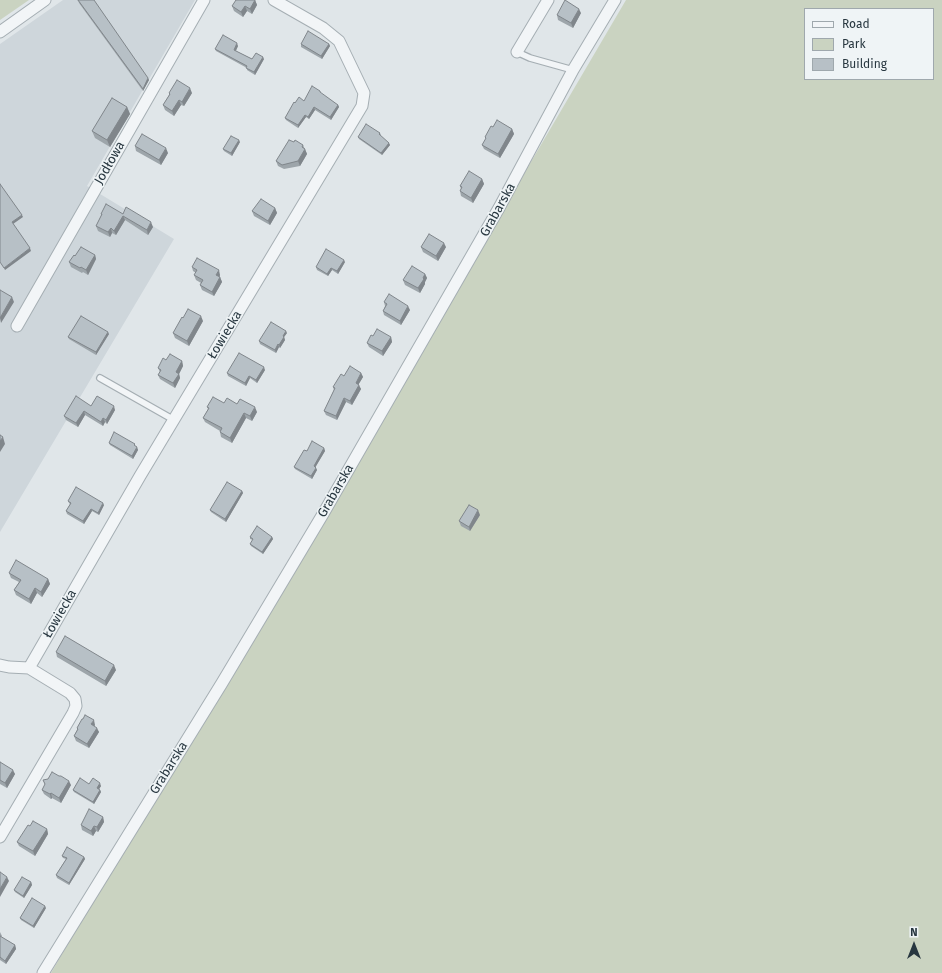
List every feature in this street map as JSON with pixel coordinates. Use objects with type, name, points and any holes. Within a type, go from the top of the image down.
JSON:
[{"type":"street","points":[[0,32],[45,0]]},
{"type":"street","name":"Jodłowa","points":[[16,326],[204,0]]},
{"type":"street","name":"Łowiecka","points":[[29,668],[140,476],[362,106],[364,93],[339,41],[323,28],[274,0]]},
{"type":"street","points":[[517,52],[548,0]]},
{"type":"street","name":"Grabarska","points":[[43,973],[222,683],[323,514],[499,208],[573,70],[615,0]]},
{"type":"street","points":[[0,665],[29,668],[70,693],[75,699],[76,706],[74,713],[0,837]]},
{"type":"lane","points":[[517,52],[530,58],[573,70]]},
{"type":"lane","points":[[100,378],[174,420]]},
{"type":"shaded area","points":[[63,0],[195,0],[87,186],[174,239],[0,532],[0,44]]},
{"type":"green space","points":[[0,0],[29,0],[0,20]]},
{"type":"green space","points":[[626,0],[942,0],[942,973],[51,973],[109,873],[330,504]]},
{"type":"building","points":[[78,0],[94,0],[148,78],[143,89]]},
{"type":"building","points":[[236,0],[255,0],[250,9],[245,6],[241,12],[232,6]]},
{"type":"building","points":[[565,0],[579,9],[571,23],[557,15]]},
{"type":"building","points":[[308,31],[329,44],[321,56],[301,44]]},
{"type":"building","points":[[223,35],[237,43],[234,50],[252,59],[256,53],[263,57],[254,72],[246,68],[247,66],[215,49]]},
{"type":"building","points":[[177,80],[190,88],[182,102],[179,100],[172,111],[163,105]]},
{"type":"building","points":[[312,86],[338,105],[330,117],[314,107],[308,117],[305,115],[298,125],[285,118],[294,102],[295,103],[299,97],[304,101]]},
{"type":"building","points":[[112,98],[127,107],[107,140],[92,131]]},
{"type":"building","points":[[497,120],[512,129],[498,154],[482,145],[491,126],[493,127]]},
{"type":"building","points":[[366,124],[380,133],[379,134],[389,143],[381,153],[358,137]]},
{"type":"building","points":[[142,134],[166,148],[159,160],[135,146]]},
{"type":"building","points":[[231,136],[239,140],[231,153],[223,149]]},
{"type":"building","points":[[289,140],[294,142],[295,140],[303,145],[302,147],[305,149],[298,161],[282,165],[276,161]]},
{"type":"building","points":[[469,171],[482,179],[471,198],[460,191],[462,187],[460,186]]},
{"type":"building","points":[[0,184],[22,215],[12,222],[30,248],[4,268],[0,262]]},
{"type":"building","points":[[261,199],[275,208],[268,221],[252,211]]},
{"type":"building","points":[[106,204],[123,214],[126,207],[151,222],[147,230],[123,216],[114,231],[111,228],[108,232],[96,226]]},
{"type":"building","points":[[429,234],[444,243],[436,256],[421,247]]},
{"type":"building","points":[[81,247],[95,255],[86,270],[69,262]]},
{"type":"building","points":[[326,249],[344,260],[337,271],[331,268],[327,274],[316,267]]},
{"type":"building","points":[[197,258],[219,270],[216,275],[220,277],[212,292],[200,285],[203,280],[194,275],[197,270],[192,267]]},
{"type":"building","points":[[412,266],[425,274],[424,279],[418,288],[403,280]]},
{"type":"building","points":[[0,290],[12,297],[0,318]]},
{"type":"building","points":[[389,294],[408,306],[400,321],[383,311],[387,304],[384,302]]},
{"type":"building","points":[[188,309],[201,316],[187,341],[173,333]]},
{"type":"building","points":[[81,316],[108,332],[96,352],[68,337]]},
{"type":"building","points":[[271,322],[286,331],[283,336],[284,337],[275,350],[259,341]]},
{"type":"building","points":[[377,329],[391,337],[382,351],[367,343],[371,335],[373,336]]},
{"type":"building","points":[[239,353],[264,367],[256,380],[249,376],[245,383],[227,373]]},
{"type":"building","points":[[170,354],[182,361],[176,372],[179,374],[173,383],[158,375],[161,370],[158,368],[163,358],[166,360]]},
{"type":"building","points":[[350,366],[361,373],[356,383],[359,385],[350,401],[344,398],[336,416],[324,411],[335,388],[333,387],[341,374],[344,376]]},
{"type":"building","points":[[76,396],[91,406],[97,396],[114,406],[106,420],[103,418],[101,422],[84,411],[76,423],[64,416]]},
{"type":"building","points":[[213,397],[224,403],[227,398],[237,404],[240,399],[255,407],[250,416],[244,413],[230,438],[220,432],[222,428],[203,418]]},
{"type":"building","points":[[114,432],[135,444],[134,445],[137,447],[132,456],[109,443]]},
{"type":"building","points":[[312,441],[324,448],[314,466],[316,468],[311,476],[294,467],[304,450],[307,451]]},
{"type":"building","points":[[227,482],[242,491],[225,519],[210,510]]},
{"type":"building","points":[[76,487],[103,503],[98,513],[91,509],[83,521],[66,511],[71,503],[68,501]]},
{"type":"building","points":[[469,505],[478,510],[469,527],[459,521]]},
{"type":"building","points":[[257,526],[272,537],[262,552],[250,544],[253,539],[250,537]]},
{"type":"building","points":[[16,560],[48,579],[41,592],[35,588],[29,599],[14,590],[21,580],[9,573]]},
{"type":"building","points":[[65,636],[114,665],[105,681],[56,652]]},
{"type":"building","points":[[85,715],[94,720],[91,724],[97,728],[87,744],[74,736]]},
{"type":"building","points":[[0,762],[13,770],[5,783],[0,780]]},
{"type":"building","points":[[52,772],[69,781],[59,798],[42,790],[45,784],[43,780],[48,779]]},
{"type":"building","points":[[80,778],[89,784],[93,778],[100,783],[97,788],[100,790],[93,802],[73,790]]},
{"type":"building","points":[[89,809],[103,817],[97,827],[94,826],[91,831],[81,825]]},
{"type":"building","points":[[33,821],[47,829],[33,851],[17,842],[28,825],[30,826]]},
{"type":"building","points":[[67,847],[84,857],[69,883],[56,875],[67,858],[62,856]]},
{"type":"building","points":[[0,872],[7,877],[0,889]]},
{"type":"building","points":[[22,877],[31,882],[23,896],[14,890]]},
{"type":"building","points":[[32,898],[45,906],[33,926],[20,918]]},
{"type":"building","points":[[0,936],[15,945],[5,961],[0,957]]}]
